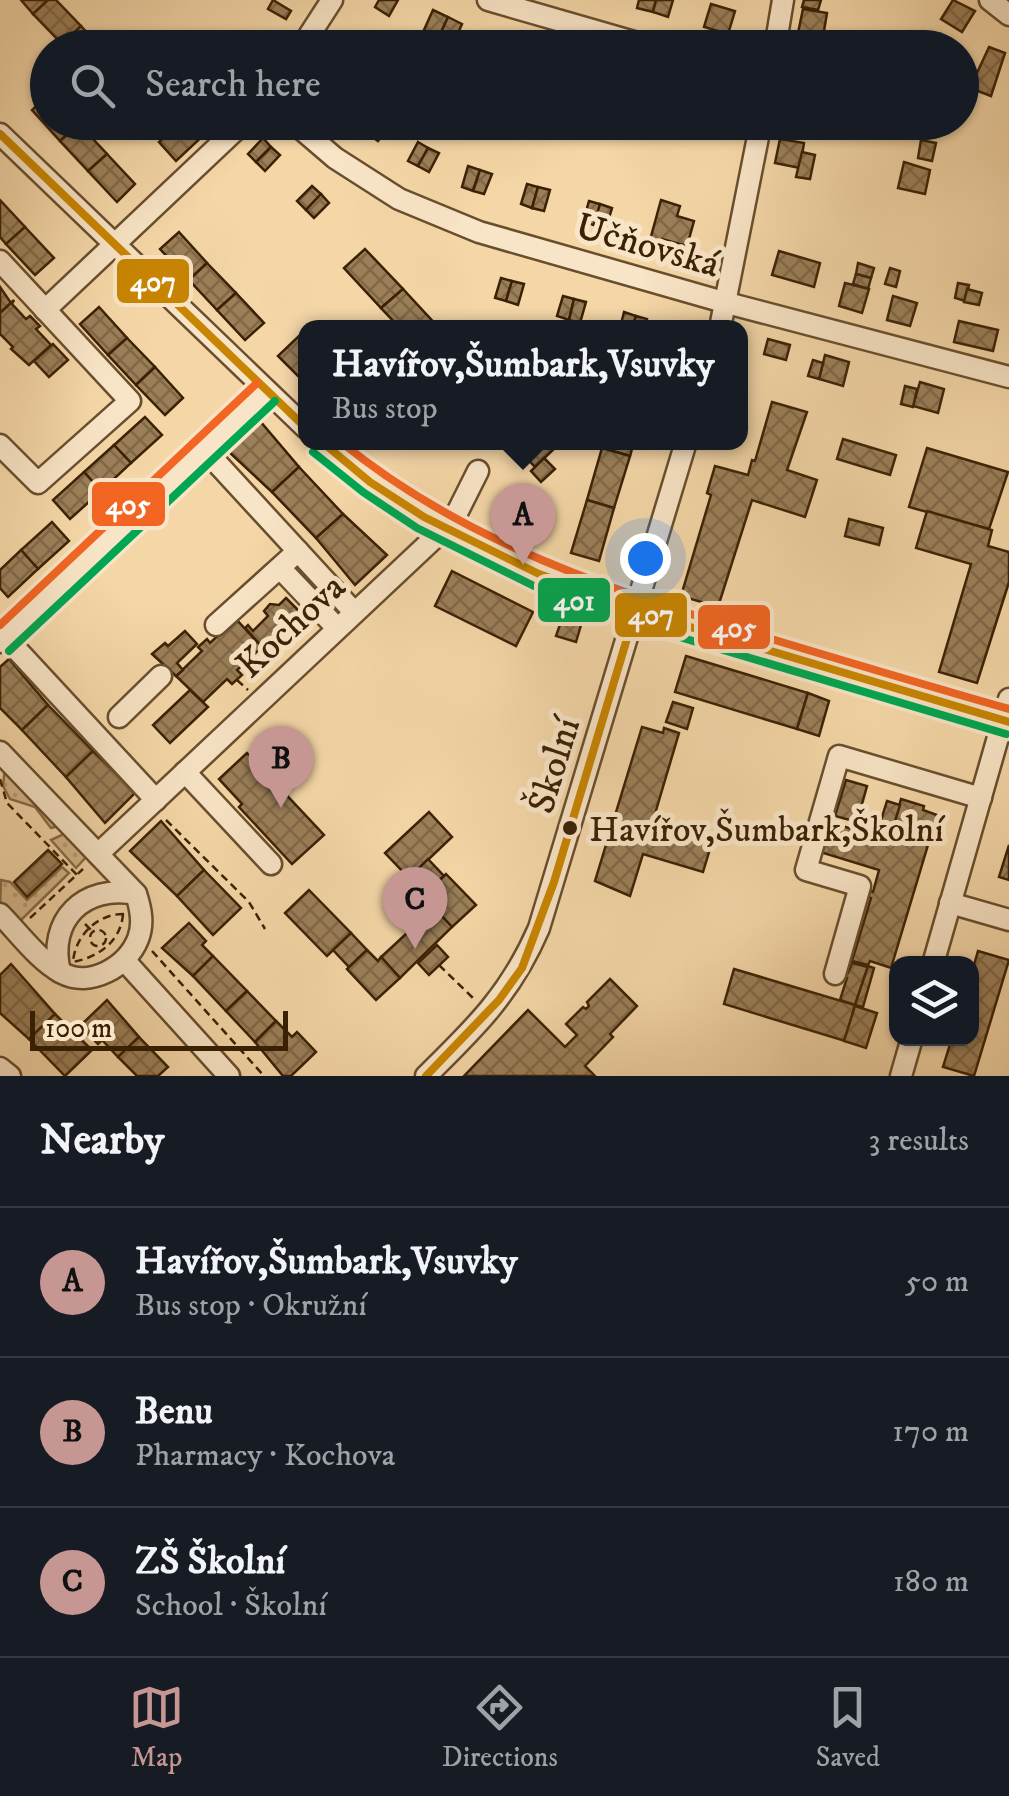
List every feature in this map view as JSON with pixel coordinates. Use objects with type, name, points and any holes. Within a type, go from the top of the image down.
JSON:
[{"type":"street","points":[[313,30],[332,0]]},
{"type":"street","points":[[488,0],[592,30]]},
{"type":"street","points":[[778,30],[783,0]]},
{"type":"street","points":[[0,134],[298,421]]},
{"type":"street","points":[[45,310],[225,140]]},
{"type":"street","name":"Učňovská","points":[[314,140],[335,158],[399,198],[479,232],[727,303],[1009,377]]},
{"type":"street","points":[[722,320],[759,140]]},
{"type":"street","points":[[0,262],[130,402],[38,483],[0,445]]},
{"type":"street","points":[[153,802],[3,640],[266,392]]},
{"type":"street","points":[[204,450],[354,612]]},
{"type":"street","points":[[330,450],[399,504],[444,529],[635,612],[1006,721]]},
{"type":"street","name":"Školní","points":[[426,1076],[488,1012],[522,968],[539,928],[684,450]]},
{"type":"street","name":"Kochova","points":[[98,854],[444,529],[458,511],[478,470]]},
{"type":"street","points":[[216,626],[298,550]]},
{"type":"street","points":[[280,568],[337,628]]},
{"type":"street","points":[[119,716],[161,676]]},
{"type":"street","points":[[935,956],[1009,700]]},
{"type":"street","points":[[0,752],[136,894],[142,913],[139,938],[125,961],[100,976],[75,977],[60,972],[0,914]]},
{"type":"street","points":[[835,974],[860,886],[806,870],[839,756],[981,798]]},
{"type":"street","points":[[185,772],[271,864]]},
{"type":"street","points":[[60,972],[55,953],[59,929],[77,907],[95,895],[114,890],[136,894]]},
{"type":"street","points":[[950,903],[1009,920]]},
{"type":"street","points":[[125,961],[230,1076]]},
{"type":"street","points":[[901,1076],[910,1046]]},
{"type":"street","points":[[0,1068],[10,1076]]},
{"type":"path","points":[[0,778],[2,799],[77,875]]},
{"type":"path","points":[[153,802],[250,902],[265,930]]},
{"type":"path","points":[[17,931],[98,854]]},
{"type":"path","points":[[123,914],[119,932],[91,958],[73,962],[74,952],[91,930],[107,916],[123,914]]},
{"type":"path","points":[[91,930],[92,943],[105,945]]},
{"type":"path","points":[[91,930],[105,933],[105,945]]},
{"type":"path","points":[[151,950],[264,1076]]},
{"type":"path","points":[[439,966],[488,1012]]},
{"type":"shaded area","points":[[5,767],[62,825],[51,828],[35,807],[10,799],[3,786]]},
{"type":"shaded area","points":[[68,832],[88,855],[76,868],[51,840]]},
{"type":"shaded area","points":[[62,867],[69,873],[15,926],[0,909],[1,880],[10,882],[27,900]]},
{"type":"building","points":[[21,0],[48,0],[33,14]]},
{"type":"building","points":[[48,0],[56,0],[81,26],[77,30],[48,30],[33,14]]},
{"type":"building","points":[[273,0],[291,11],[286,19],[268,9]]},
{"type":"building","points":[[379,0],[398,0],[389,16],[375,7]]},
{"type":"building","points":[[639,0],[656,0],[653,12],[637,8]]},
{"type":"building","points":[[656,0],[673,0],[668,17],[653,12]]},
{"type":"building","points":[[804,0],[821,0],[818,10],[802,7]]},
{"type":"building","points":[[953,0],[975,11],[963,30],[941,19]]},
{"type":"building","points":[[711,4],[735,11],[729,30],[704,27]]},
{"type":"building","points":[[803,9],[827,13],[824,30],[799,30]]},
{"type":"building","points":[[433,10],[448,17],[442,30],[424,30]]},
{"type":"building","points":[[448,17],[462,24],[459,30],[442,30]]},
{"type":"building","points":[[989,47],[1005,53],[991,96],[979,91],[979,69]]},
{"type":"building","points":[[94,140],[107,154],[88,171],[60,141]]},
{"type":"building","points":[[161,140],[198,140],[176,161]]},
{"type":"building","points":[[261,140],[271,147],[256,162],[248,154]]},
{"type":"building","points":[[780,140],[804,143],[800,168],[775,163]]},
{"type":"building","points":[[921,140],[936,143],[932,161],[918,158]]},
{"type":"building","points":[[418,142],[428,148],[418,166],[408,161]]},
{"type":"building","points":[[271,147],[280,155],[265,171],[256,162]]},
{"type":"building","points":[[428,148],[439,153],[429,172],[418,166]]},
{"type":"building","points":[[802,152],[815,155],[810,179],[796,177]]},
{"type":"building","points":[[107,154],[135,184],[117,202],[88,171]]},
{"type":"building","points":[[904,162],[930,170],[925,194],[898,188]]},
{"type":"building","points":[[468,166],[480,170],[473,191],[462,187]]},
{"type":"building","points":[[480,170],[492,174],[484,194],[473,191]]},
{"type":"building","points":[[527,184],[538,187],[532,208],[521,204]]},
{"type":"building","points":[[312,186],[321,194],[306,210],[297,201]]},
{"type":"building","points":[[538,187],[550,190],[544,211],[532,208]]},
{"type":"building","points":[[321,194],[329,203],[314,218],[306,210]]},
{"type":"building","points":[[0,200],[25,227],[6,244],[0,237]]},
{"type":"building","points":[[661,200],[680,206],[677,216],[694,221],[687,246],[650,240]]},
{"type":"building","points":[[589,201],[600,204],[594,225],[583,222]]},
{"type":"building","points":[[600,204],[612,208],[606,228],[594,225]]},
{"type":"building","points":[[25,227],[54,258],[35,275],[6,244]]},
{"type":"building","points":[[179,232],[207,263],[189,280],[160,249]]},
{"type":"building","points":[[365,249],[403,289],[381,308],[344,268]]},
{"type":"building","points":[[779,251],[820,263],[814,287],[772,275]]},
{"type":"building","points":[[207,263],[236,293],[217,310],[189,280]]},
{"type":"building","points":[[858,263],[874,268],[871,278],[856,274]]},
{"type":"building","points":[[890,268],[900,271],[896,287],[885,284]]},
{"type":"building","points":[[856,274],[871,278],[868,289],[853,284]]},
{"type":"building","points":[[501,278],[512,281],[506,301],[495,298]]},
{"type":"building","points":[[512,281],[524,284],[518,305],[506,301]]},
{"type":"building","points":[[845,283],[869,289],[862,313],[839,306]]},
{"type":"building","points":[[958,283],[969,285],[965,301],[955,298]]},
{"type":"building","points":[[0,287],[11,303],[0,313]]},
{"type":"building","points":[[403,289],[432,320],[392,320],[381,308]]},
{"type":"building","points":[[967,289],[982,293],[979,305],[964,302]]},
{"type":"building","points":[[236,293],[264,323],[245,340],[217,310]]},
{"type":"building","points":[[563,296],[574,299],[569,320],[557,316]]},
{"type":"building","points":[[893,296],[917,303],[910,326],[887,320]]},
{"type":"building","points":[[574,299],[586,302],[581,320],[569,320]]},
{"type":"building","points":[[14,300],[12,304],[26,319],[30,316],[40,326],[36,329],[51,345],[29,365],[0,334],[0,313]]},
{"type":"building","points":[[99,307],[127,338],[108,355],[80,324]]},
{"type":"building","points":[[624,312],[636,316],[635,320],[622,320]]},
{"type":"building","points":[[959,321],[998,330],[993,351],[954,342]]},
{"type":"building","points":[[298,337],[298,376],[278,356]]},
{"type":"building","points":[[127,338],[155,367],[136,385],[108,355]]},
{"type":"building","points":[[768,339],[790,345],[786,360],[764,354]]},
{"type":"building","points":[[53,344],[68,360],[49,377],[34,361]]},
{"type":"building","points":[[825,355],[849,362],[843,386],[819,379]]},
{"type":"building","points":[[813,360],[823,363],[819,379],[808,376]]},
{"type":"building","points":[[155,367],[183,398],[165,415],[136,385]]},
{"type":"building","points":[[920,382],[944,389],[938,413],[913,406]]},
{"type":"building","points":[[905,386],[917,389],[913,407],[901,404]]},
{"type":"building","points":[[772,402],[807,412],[787,470],[817,480],[805,517],[752,500],[718,607],[681,596],[711,495],[707,493],[715,466],[748,475]]},
{"type":"building","points":[[145,417],[162,435],[131,463],[114,445]]},
{"type":"building","points":[[260,421],[299,467],[272,492],[228,451]]},
{"type":"building","points":[[843,439],[896,455],[890,475],[837,459]]},
{"type":"building","points":[[114,445],[131,463],[101,491],[84,472]]},
{"type":"building","points":[[927,448],[1008,472],[989,529],[909,507]]},
{"type":"building","points":[[519,450],[553,450],[535,467]]},
{"type":"building","points":[[601,450],[630,456],[614,508],[587,500]]},
{"type":"building","points":[[609,450],[632,450],[630,456]]},
{"type":"building","points":[[544,458],[555,469],[541,482],[531,471]]},
{"type":"building","points":[[299,467],[343,514],[316,538],[272,492]]},
{"type":"building","points":[[84,472],[101,491],[70,519],[53,500]]},
{"type":"building","points":[[587,500],[614,508],[599,561],[571,553]]},
{"type":"building","points":[[927,511],[992,530],[988,546],[1009,552],[1009,582],[977,683],[939,672],[971,564],[916,548]]},
{"type":"building","points":[[343,514],[387,555],[355,585],[316,538]]},
{"type":"building","points":[[849,519],[883,528],[879,545],[845,536]]},
{"type":"building","points":[[52,522],[69,541],[38,569],[21,550]]},
{"type":"building","points":[[21,550],[38,569],[8,597],[0,588],[0,570]]},
{"type":"building","points":[[452,571],[533,612],[516,646],[435,606]]},
{"type":"building","points":[[286,598],[304,616],[267,652],[245,628],[248,625],[253,631],[268,616],[264,611],[270,604],[279,605]]},
{"type":"building","points":[[236,619],[262,647],[237,670],[242,675],[232,684],[227,679],[203,702],[176,676],[202,651],[198,647],[207,639],[210,643]]},
{"type":"building","points":[[562,619],[581,625],[576,642],[556,636]]},
{"type":"building","points":[[185,631],[197,644],[177,663],[183,670],[176,676],[152,654]]},
{"type":"building","points":[[686,656],[808,693],[797,729],[675,692]]},
{"type":"building","points":[[9,659],[48,705],[22,730],[0,708],[0,667]]},
{"type":"building","points":[[190,690],[208,707],[170,743],[153,725]]},
{"type":"building","points":[[808,693],[829,701],[819,736],[797,729]]},
{"type":"building","points":[[673,702],[693,708],[687,729],[666,722]]},
{"type":"building","points":[[48,705],[93,751],[66,777],[22,730]]},
{"type":"building","points":[[642,727],[679,733],[652,824],[712,842],[703,872],[643,854],[630,896],[595,881]]},
{"type":"building","points":[[93,751],[136,792],[105,823],[66,777]]},
{"type":"building","points":[[247,753],[324,835],[292,864],[239,807],[242,804],[219,779]]},
{"type":"building","points":[[846,780],[867,786],[857,822],[835,816]]},
{"type":"building","points":[[901,799],[937,815],[895,956],[889,956],[889,967],[870,961],[868,965],[852,961],[879,870],[820,852],[829,822],[889,840]]},
{"type":"building","points":[[887,801],[900,805],[890,837],[877,833]]},
{"type":"building","points":[[429,812],[452,837],[409,878],[385,853]]},
{"type":"building","points":[[161,821],[204,870],[177,896],[130,851]]},
{"type":"building","points":[[1009,845],[1009,880],[999,877]]},
{"type":"building","points":[[48,850],[62,864],[27,897],[14,882]]},
{"type":"building","points":[[428,859],[444,876],[426,893],[411,876]]},
{"type":"building","points":[[204,870],[241,908],[213,935],[177,896]]},
{"type":"building","points":[[446,874],[476,905],[452,927],[426,893]]},
{"type":"building","points":[[309,890],[351,933],[327,956],[285,913]]},
{"type":"building","points":[[434,908],[452,927],[400,978],[381,957]]},
{"type":"building","points":[[189,923],[206,941],[202,945],[213,956],[193,976],[162,948]]},
{"type":"building","points":[[351,933],[367,950],[349,967],[333,950]]},
{"type":"building","points":[[437,945],[448,957],[429,975],[418,963]]},
{"type":"building","points":[[367,950],[378,961],[381,957],[400,978],[376,1000],[347,969]]},
{"type":"building","points":[[978,951],[1009,960],[974,1076],[943,1067],[950,1046],[979,1046]]},
{"type":"building","points":[[213,956],[247,991],[226,1011],[193,976]]},
{"type":"building","points":[[852,963],[868,967],[855,1005],[840,1000],[847,978],[843,977]]},
{"type":"building","points":[[11,964],[55,1014],[29,1039],[0,1013],[0,975]]},
{"type":"building","points":[[868,966],[874,968],[863,1007],[855,1005]]},
{"type":"building","points":[[734,969],[855,1005],[845,1041],[724,1004]]},
{"type":"building","points":[[610,979],[637,1006],[585,1066],[595,1076],[464,1076],[528,1010],[565,1047],[577,1035],[566,1024],[589,1006],[587,1002]]},
{"type":"building","points":[[247,991],[276,1021],[255,1042],[226,1011]]},
{"type":"building","points":[[107,1000],[139,1037],[118,1057],[102,1040],[98,1044],[80,1026]]},
{"type":"building","points":[[855,1006],[877,1013],[866,1048],[844,1041]]},
{"type":"building","points":[[55,1014],[92,1050],[65,1076],[29,1039]]},
{"type":"building","points":[[276,1021],[292,1037],[297,1032],[316,1052],[291,1076],[283,1076],[255,1042]]},
{"type":"building","points":[[139,1037],[168,1067],[158,1076],[137,1076],[118,1057]]},
{"type":"transit line","name":"407","points":[[0,134],[298,420]]},
{"type":"transit line","name":"405","points":[[0,625],[257,383]]},
{"type":"transit line","name":"401","points":[[9,651],[275,401]]},
{"type":"transit line","name":"407","points":[[332,450],[370,482],[424,517],[539,574],[660,618],[1009,722]]},
{"type":"transit line","name":"405","points":[[352,450],[389,478],[491,537],[599,583],[711,621],[1009,709]]},
{"type":"transit line","name":"401","points":[[313,452],[417,528],[534,586],[656,630],[1006,734]]},
{"type":"transit line","name":"407","points":[[426,1076],[499,1000],[522,968],[554,882],[635,612]]},
{"type":"place","name":"Havířov,Šumbark,Vsuvky","points":[[523,565]]},
{"type":"place","name":"Benu","points":[[281,808]]},
{"type":"place","name":"Havířov,Šumbark,Školní","points":[[570,828]]},
{"type":"place","name":"ZŠ Školní","points":[[415,949]]}]
